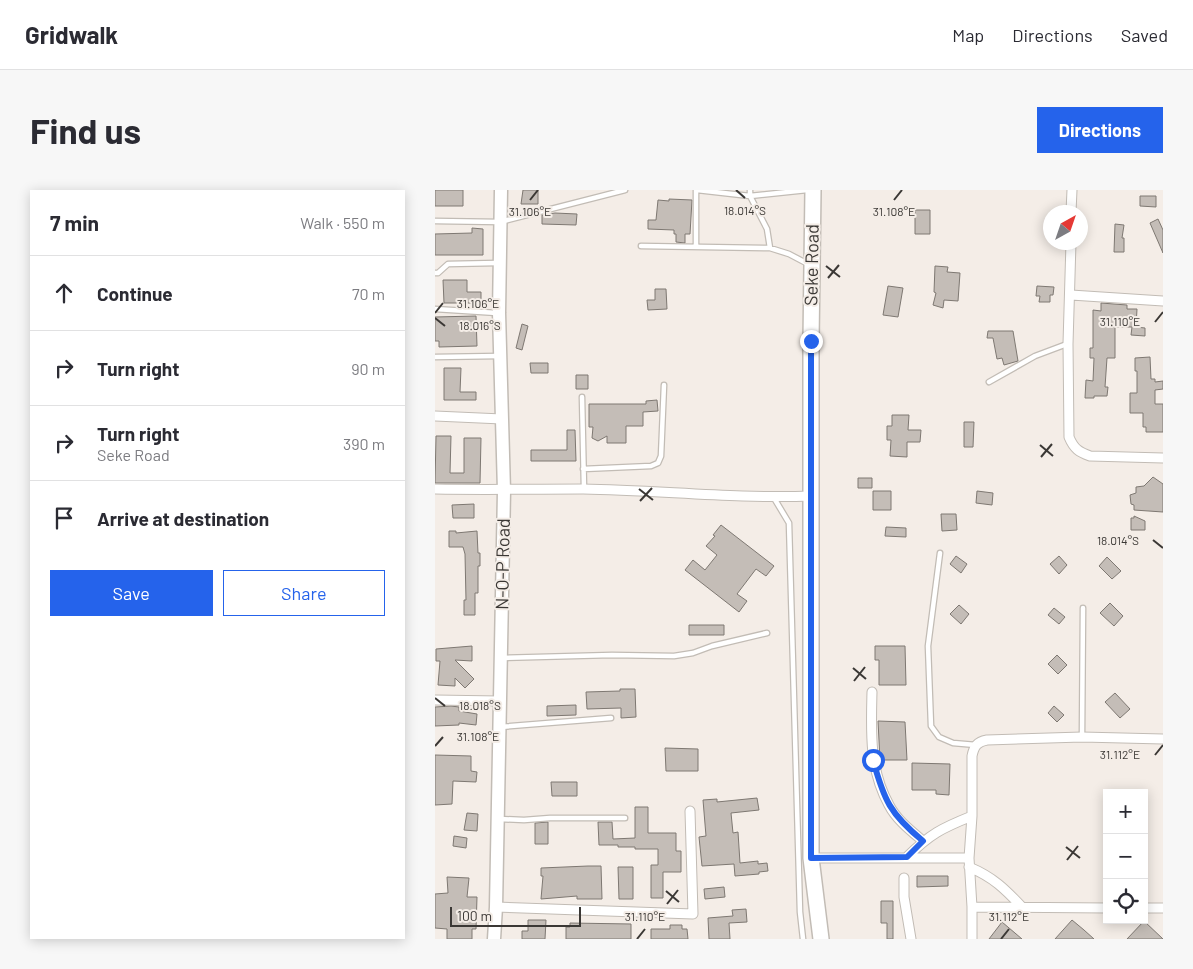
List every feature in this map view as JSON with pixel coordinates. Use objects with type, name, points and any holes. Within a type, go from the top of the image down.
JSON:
[{"type":"main road","name":"Seke Road","points":[[813,190],[811,858],[821,939]]},
{"type":"street","name":"N-O-P Road","points":[[494,939],[504,491],[499,314],[501,190]]},
{"type":"street","points":[[1071,205],[1072,190]]},
{"type":"street","points":[[1071,250],[1068,344],[1069,437],[1073,446],[1079,452],[1090,456],[1163,458]]},
{"type":"street","points":[[1071,295],[1163,301]]},
{"type":"street","points":[[435,416],[502,419]]},
{"type":"street","points":[[435,490],[583,490],[774,498],[811,496]]},
{"type":"street","points":[[873,692],[871,734],[873,760],[880,786],[889,806],[905,826],[923,841]]},
{"type":"street","points":[[435,700],[499,701]]},
{"type":"street","points":[[972,939],[969,862],[972,816],[972,756],[976,745],[987,740],[1082,737],[1163,739]]},
{"type":"street","points":[[496,907],[693,914],[690,810]]},
{"type":"street","points":[[907,857],[923,841],[941,829],[972,816]]},
{"type":"street","points":[[811,858],[907,857],[969,862],[1002,886],[1022,907]]},
{"type":"street","points":[[904,878],[904,897],[911,939]]},
{"type":"street","points":[[972,907],[1103,908]]},
{"type":"street","points":[[1148,908],[1163,908]]},
{"type":"lane","points":[[435,221],[501,222],[625,190]]},
{"type":"lane","points":[[695,246],[696,190],[750,196],[807,190]]},
{"type":"lane","points":[[750,190],[750,196],[767,229],[769,248]]},
{"type":"lane","points":[[641,246],[769,248],[789,254],[812,267]]},
{"type":"lane","points":[[435,273],[438,273],[448,264],[500,263]]},
{"type":"lane","points":[[435,309],[499,314]]},
{"type":"lane","points":[[989,382],[1035,356],[1068,344]]},
{"type":"lane","points":[[435,357],[501,356]]},
{"type":"lane","points":[[583,469],[651,466],[658,463],[661,456],[664,385]]},
{"type":"lane","points":[[582,397],[583,490]]},
{"type":"lane","points":[[774,498],[789,523],[799,902],[803,939]]},
{"type":"lane","points":[[940,553],[928,646],[931,726],[939,737],[953,742],[976,745]]},
{"type":"lane","points":[[1082,737],[1083,608]]},
{"type":"lane","points":[[500,658],[613,655],[674,656],[693,653],[712,646],[767,633]]},
{"type":"lane","points":[[499,727],[611,718]]},
{"type":"lane","points":[[497,819],[625,818]]},
{"type":"building","points":[[435,190],[463,190],[463,206],[435,206]]},
{"type":"building","points":[[523,190],[538,190],[538,204],[521,204]]},
{"type":"building","points":[[1140,196],[1156,196],[1156,207],[1140,206]]},
{"type":"building","points":[[669,199],[692,200],[690,234],[685,234],[685,243],[676,242],[674,230],[648,229],[648,220],[656,220],[658,200],[669,201]]},
{"type":"building","points":[[915,210],[930,210],[930,234],[915,234]]},
{"type":"building","points":[[555,213],[577,214],[576,225],[542,224],[542,215]]},
{"type":"building","points":[[1158,219],[1163,230],[1163,253],[1150,223]]},
{"type":"building","points":[[1115,224],[1124,225],[1122,238],[1124,238],[1124,252],[1114,252]]},
{"type":"building","points":[[472,228],[483,229],[483,255],[435,255],[435,234],[472,233]]},
{"type":"building","points":[[935,266],[948,267],[947,272],[960,273],[958,301],[944,300],[943,308],[933,305],[936,293],[934,292]]},
{"type":"building","points":[[443,280],[467,280],[467,292],[481,292],[481,303],[444,303]]},
{"type":"building","points":[[888,286],[903,288],[898,317],[883,315]]},
{"type":"building","points":[[1037,286],[1054,287],[1053,295],[1050,295],[1050,302],[1039,302],[1040,296],[1036,296]]},
{"type":"building","points":[[655,289],[666,289],[667,309],[648,310],[647,300],[655,300]]},
{"type":"building","points":[[1101,303],[1127,305],[1127,309],[1137,309],[1136,327],[1145,328],[1145,336],[1131,335],[1132,327],[1115,327],[1115,358],[1107,358],[1105,387],[1108,387],[1107,396],[1085,398],[1086,380],[1093,381],[1094,358],[1090,358],[1090,348],[1093,348],[1093,310],[1101,311]]},
{"type":"building","points":[[476,316],[477,346],[439,347],[439,341],[435,341],[435,317]]},
{"type":"building","points":[[522,324],[528,326],[522,350],[516,348]]},
{"type":"building","points":[[988,331],[1013,331],[1018,361],[1004,365],[1002,358],[997,359],[993,338],[987,338]]},
{"type":"building","points":[[1150,357],[1151,379],[1155,379],[1155,382],[1163,381],[1163,389],[1155,390],[1155,404],[1163,404],[1163,432],[1146,432],[1146,427],[1143,427],[1143,413],[1130,413],[1130,393],[1137,393],[1135,358]]},
{"type":"building","points":[[530,363],[548,363],[548,373],[531,373]]},
{"type":"building","points":[[444,368],[461,368],[460,392],[476,392],[476,400],[444,400]]},
{"type":"building","points":[[576,375],[588,375],[588,389],[576,389]]},
{"type":"building","points":[[657,400],[658,411],[643,412],[643,426],[626,426],[626,443],[607,443],[607,436],[598,441],[592,438],[593,427],[589,427],[589,404],[646,404],[646,401]]},
{"type":"building","points":[[892,415],[909,415],[908,430],[921,430],[920,442],[907,442],[907,457],[890,456],[891,440],[887,440],[887,426],[892,426]]},
{"type":"building","points":[[964,422],[974,422],[973,447],[964,447]]},
{"type":"building","points":[[567,430],[575,430],[576,461],[531,461],[531,450],[567,450]]},
{"type":"building","points":[[436,436],[451,436],[450,473],[464,473],[464,438],[481,438],[480,483],[435,483]]},
{"type":"building","points":[[1153,477],[1163,484],[1163,512],[1134,510],[1130,495],[1136,493],[1136,487],[1144,486]]},
{"type":"building","points":[[858,478],[872,478],[872,488],[858,488]]},
{"type":"building","points":[[873,491],[891,491],[891,510],[873,510]]},
{"type":"building","points":[[977,491],[993,493],[992,505],[976,503]]},
{"type":"building","points":[[474,504],[474,518],[453,518],[452,505]]},
{"type":"building","points":[[941,514],[956,514],[957,530],[942,531]]},
{"type":"building","points":[[1134,516],[1145,521],[1145,530],[1131,530],[1131,518],[1134,518]]},
{"type":"building","points":[[721,525],[774,566],[766,576],[756,569],[737,594],[747,601],[739,612],[685,570],[693,560],[705,570],[717,555],[706,546],[715,536],[713,535]]},
{"type":"building","points":[[886,527],[906,528],[906,537],[885,536]]},
{"type":"building","points":[[449,531],[456,531],[456,533],[477,531],[480,566],[478,566],[478,593],[475,593],[475,615],[464,615],[464,600],[466,600],[465,554],[463,547],[449,547]]},
{"type":"building","points":[[956,556],[967,564],[961,573],[950,564]]},
{"type":"building","points":[[1059,556],[1067,565],[1059,574],[1050,564]]},
{"type":"building","points":[[1107,557],[1121,571],[1112,579],[1099,566]]},
{"type":"building","points":[[1110,603],[1123,616],[1114,626],[1100,613]]},
{"type":"building","points":[[959,605],[969,614],[961,624],[950,614]]},
{"type":"building","points":[[1054,608],[1065,617],[1059,624],[1048,615]]},
{"type":"building","points":[[689,625],[724,625],[724,635],[689,635]]},
{"type":"building","points":[[472,646],[472,661],[455,660],[474,679],[465,688],[455,678],[455,686],[438,685],[440,661],[436,661],[436,649]]},
{"type":"building","points":[[875,646],[905,646],[906,685],[879,685],[879,660],[875,660]]},
{"type":"building","points":[[1057,655],[1067,665],[1058,674],[1048,664]]},
{"type":"building","points":[[620,689],[635,689],[636,717],[621,718],[621,708],[587,709],[586,692],[620,691]]},
{"type":"building","points":[[1115,693],[1130,709],[1120,718],[1105,702]]},
{"type":"building","points":[[576,705],[576,715],[547,716],[547,706]]},
{"type":"building","points":[[1054,706],[1064,715],[1057,722],[1048,713]]},
{"type":"building","points":[[435,707],[459,707],[459,711],[477,714],[476,725],[459,723],[459,725],[435,726]]},
{"type":"building","points":[[878,721],[905,722],[907,760],[880,760]]},
{"type":"building","points":[[665,748],[698,749],[698,771],[666,771]]},
{"type":"building","points":[[435,755],[471,756],[471,771],[477,772],[476,782],[453,781],[452,804],[435,805]]},
{"type":"building","points":[[912,763],[950,764],[949,795],[936,794],[936,790],[912,790]]},
{"type":"building","points":[[551,782],[577,782],[577,796],[552,796]]},
{"type":"building","points":[[757,798],[759,810],[731,813],[733,833],[738,832],[740,863],[758,861],[758,864],[767,863],[768,871],[759,872],[759,874],[735,876],[734,864],[702,866],[699,837],[706,836],[703,800],[717,799],[717,802]]},
{"type":"building","points":[[635,807],[648,807],[648,833],[676,833],[676,851],[681,851],[681,872],[663,872],[663,898],[651,898],[651,865],[658,865],[658,849],[635,849],[635,847],[618,847],[618,845],[599,845],[598,822],[612,822],[613,839],[635,838]]},
{"type":"building","points":[[467,813],[478,814],[477,831],[464,830]]},
{"type":"building","points":[[548,822],[548,844],[535,844],[535,823]]},
{"type":"building","points":[[454,836],[467,838],[466,848],[453,846]]},
{"type":"building","points":[[601,866],[602,899],[577,899],[577,896],[541,899],[543,876],[541,876],[541,868]]},
{"type":"building","points":[[618,867],[633,867],[633,899],[619,899]]},
{"type":"building","points":[[917,876],[948,876],[948,886],[917,887]]},
{"type":"building","points":[[447,877],[469,878],[467,897],[477,897],[476,929],[472,929],[472,939],[447,939],[447,929],[435,928],[435,894],[448,893]]},
{"type":"building","points":[[724,887],[725,897],[705,899],[704,889]]},
{"type":"building","points":[[881,901],[893,901],[893,939],[887,939],[887,923],[881,923]]},
{"type":"building","points":[[746,909],[747,922],[729,923],[730,939],[709,939],[708,918],[733,916],[732,910]]},
{"type":"building","points":[[528,920],[546,920],[545,939],[522,939],[522,931],[528,931]]},
{"type":"building","points":[[1072,920],[1084,930],[1094,939],[1055,939]]},
{"type":"building","points":[[1002,922],[1022,939],[989,939]]},
{"type":"building","points":[[570,923],[631,924],[631,939],[566,939],[566,927],[570,927]]},
{"type":"building","points":[[1141,924],[1147,924],[1163,939],[1127,939]]},
{"type":"building","points":[[670,925],[682,925],[682,929],[687,929],[688,939],[651,939],[651,929],[670,929]]},
{"type":"route","points":[[811,341],[811,858],[907,857],[923,841],[905,826],[889,806],[880,786],[873,760]]}]
